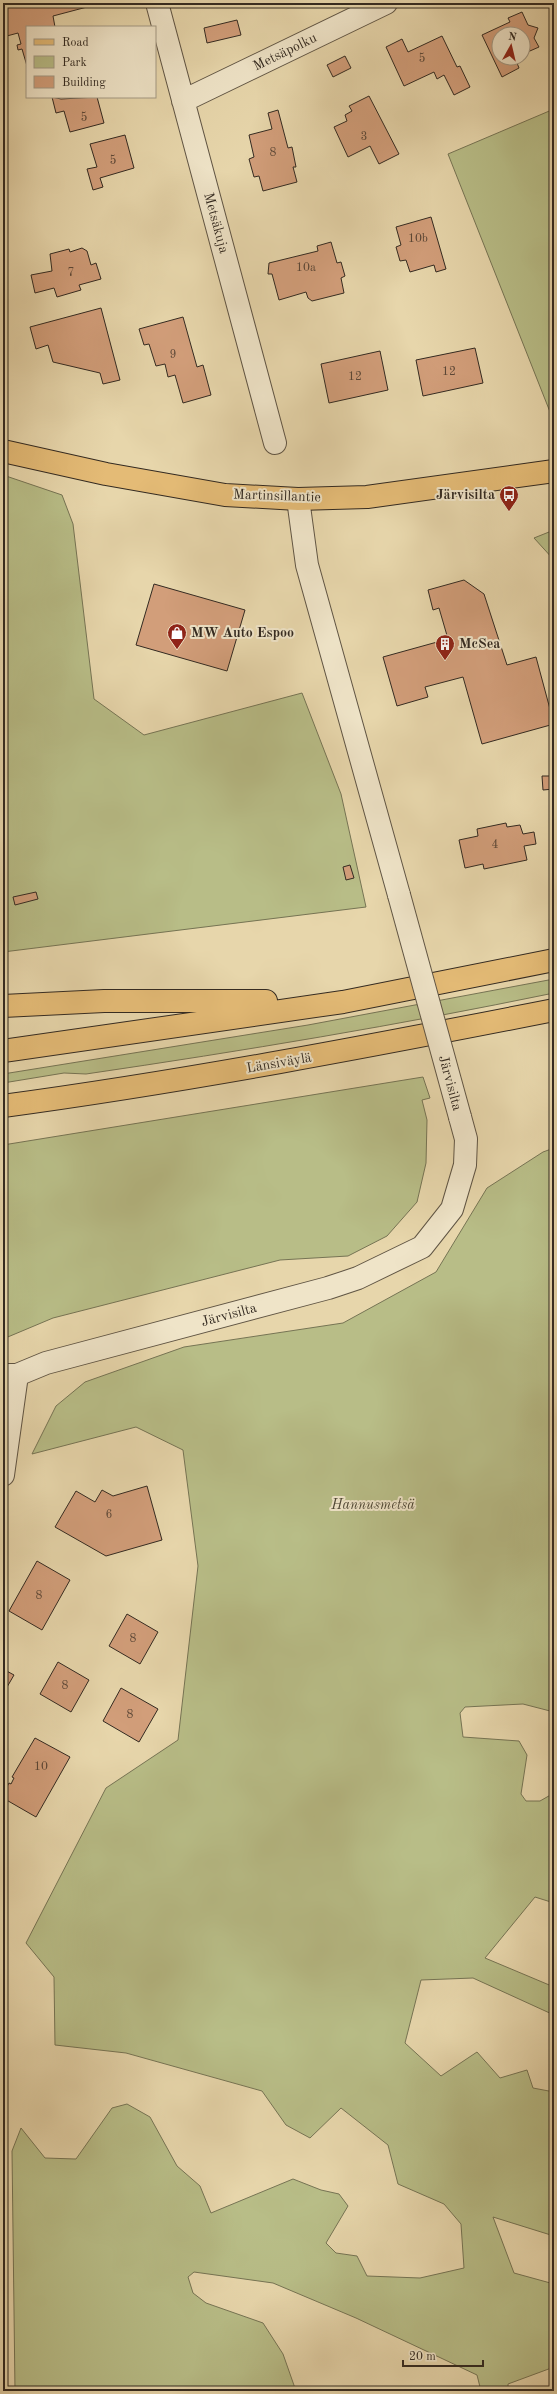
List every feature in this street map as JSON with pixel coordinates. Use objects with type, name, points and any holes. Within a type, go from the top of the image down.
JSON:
[{"type":"main road","name":"Martinsillantie","points":[[3,451],[106,474],[224,494],[298,498],[367,497],[554,471]]},
{"type":"main road","points":[[3,1051],[343,1002],[554,960]]},
{"type":"main road","points":[[3,1006],[104,1001],[343,1002]]},
{"type":"main road","name":"Länsiväylä","points":[[3,1106],[129,1089],[334,1054],[554,1010]]},
{"type":"main road","points":[[3,1118],[129,1089]]},
{"type":"street","name":"Metsäkuja","points":[[157,3],[275,443]]},
{"type":"street","name":"Metsäpolku","points":[[183,101],[386,3]]},
{"type":"street","name":"Järvisilta","points":[[10,1375],[46,1363],[328,1288],[358,1278],[422,1247],[452,1209],[462,1172],[466,1139],[307,565],[298,498]]},
{"type":"street","points":[[3,1475],[10,1375]]},
{"type":"green space","points":[[554,109],[554,422],[448,154]]},
{"type":"green space","points":[[3,475],[62,495],[73,524],[94,699],[144,735],[302,693],[341,794],[366,907],[3,952]]},
{"type":"green space","points":[[554,530],[554,560],[534,538]]},
{"type":"green space","points":[[554,979],[554,993],[438,1016],[262,1047],[86,1074],[64,1073],[3,1083],[3,1074],[308,1025]]},
{"type":"green space","points":[[423,1077],[430,1098],[422,1100],[427,1120],[426,1163],[417,1202],[387,1236],[348,1256],[280,1260],[53,1318],[3,1339],[3,1145]]},
{"type":"green space","name":"Hannusmetsä","points":[[554,1148],[554,1712],[523,1704],[465,1707],[460,1713],[463,1737],[519,1741],[527,1755],[521,1794],[526,1801],[540,1801],[554,1793],[554,1903],[535,1897],[485,1958],[554,1987],[554,2015],[473,1978],[421,1980],[405,2043],[441,2076],[477,2052],[500,2078],[527,2070],[533,2088],[554,2092],[554,2236],[493,2217],[514,2273],[554,2284],[554,2367],[508,2384],[508,2391],[481,2391],[477,2375],[356,2318],[273,2283],[194,2272],[188,2277],[193,2293],[206,2303],[263,2323],[283,2354],[296,2391],[15,2391],[12,2151],[21,2128],[45,2158],[76,2159],[112,2108],[127,2104],[150,2117],[177,2166],[200,2186],[211,2213],[293,2179],[321,2190],[339,2194],[348,2206],[326,2243],[336,2253],[357,2256],[367,2276],[420,2278],[464,2268],[461,2224],[444,2204],[398,2184],[388,2145],[341,2108],[310,2138],[286,2125],[262,2091],[126,2053],[55,2045],[54,1977],[26,1943],[106,1788],[178,1740],[198,1566],[183,1450],[136,1427],[32,1454],[56,1406],[85,1382],[184,1347],[343,1323],[436,1272],[487,1188],[543,1152]]},
{"type":"building","points":[[25,3],[86,3],[87,7],[53,16],[55,26],[26,26],[26,63],[22,49],[18,50],[17,45],[21,44],[18,33],[3,37],[3,9]]},
{"type":"building","points":[[522,12],[528,25],[538,28],[534,38],[539,47],[531,50],[531,26],[501,26],[510,22],[508,18]]},
{"type":"building","points":[[237,20],[241,35],[207,43],[204,28]]},
{"type":"building","points":[[491,31],[491,54],[482,35]]},
{"type":"building","points":[[442,36],[457,67],[460,66],[470,87],[454,95],[444,75],[437,79],[434,72],[404,86],[386,47],[402,39],[408,52]]},
{"type":"building","points":[[345,56],[351,68],[333,77],[327,65]]},
{"type":"building","points":[[497,66],[518,66],[519,68],[502,77]]},
{"type":"building","points":[[369,96],[399,154],[379,164],[370,146],[348,157],[334,127],[347,121],[345,115],[352,111],[349,106]]},
{"type":"building","points":[[52,98],[97,98],[104,123],[70,132],[64,111],[56,113]]},
{"type":"building","points":[[278,110],[288,148],[292,147],[296,167],[293,167],[297,182],[263,191],[259,176],[254,177],[249,159],[254,157],[249,135],[272,129],[268,113]]},
{"type":"building","points":[[125,135],[134,168],[100,178],[103,187],[93,190],[87,169],[97,167],[90,144]]},
{"type":"building","points":[[431,217],[446,269],[436,272],[434,265],[410,272],[406,260],[400,261],[396,247],[401,245],[396,227]]},
{"type":"building","points":[[331,242],[337,263],[341,262],[345,276],[341,278],[344,293],[312,301],[308,298],[306,292],[279,300],[272,274],[268,274],[269,263],[318,251],[317,246]]},
{"type":"building","points":[[82,248],[87,251],[91,265],[96,263],[101,279],[79,285],[81,290],[57,297],[54,288],[35,293],[31,275],[52,271],[50,254],[69,249],[70,252]]},
{"type":"building","points":[[101,308],[120,380],[103,384],[100,373],[53,362],[48,345],[36,349],[30,327]]},
{"type":"building","points":[[183,317],[197,367],[203,365],[211,395],[183,403],[175,375],[168,377],[165,364],[156,366],[149,344],[144,345],[139,329]]},
{"type":"building","points":[[475,348],[483,383],[423,396],[416,360]]},
{"type":"building","points":[[380,351],[388,390],[329,403],[321,364]]},
{"type":"building","name":"McSea","points":[[464,580],[484,594],[507,665],[536,657],[554,724],[482,744],[463,677],[425,687],[428,697],[397,706],[383,657],[448,639],[439,608],[433,610],[428,590]]},
{"type":"building","points":[[154,584],[245,610],[227,671],[136,645]]},
{"type":"building","points":[[542,776],[554,776],[554,789],[543,790]]},
{"type":"building","points":[[506,823],[507,827],[520,825],[523,834],[534,832],[536,844],[524,846],[527,860],[484,869],[483,864],[465,868],[459,840],[478,836],[477,829]]},
{"type":"building","points":[[350,865],[354,878],[346,880],[343,867]]},
{"type":"building","points":[[36,892],[38,899],[15,905],[13,897]]},
{"type":"building","points":[[147,1486],[162,1540],[106,1556],[55,1527],[76,1491],[95,1502],[102,1490],[113,1496]]},
{"type":"building","points":[[37,1561],[70,1580],[42,1630],[9,1611]]},
{"type":"building","points":[[127,1614],[158,1632],[140,1664],[109,1646]]},
{"type":"building","points":[[58,1662],[89,1680],[71,1712],[40,1694]]},
{"type":"building","points":[[3,1669],[14,1675],[3,1694]]},
{"type":"building","points":[[121,1688],[158,1709],[139,1742],[103,1721]]},
{"type":"building","points":[[35,1738],[70,1757],[36,1817],[3,1798],[3,1794],[9,1783],[11,1784],[14,1778],[12,1777]]},
{"type":"place","name":"Järvisilta","points":[[509,512]]},
{"type":"place","name":"MW Auto Espoo","points":[[177,650]]},
{"type":"place","name":"McSea","points":[[445,661]]}]
